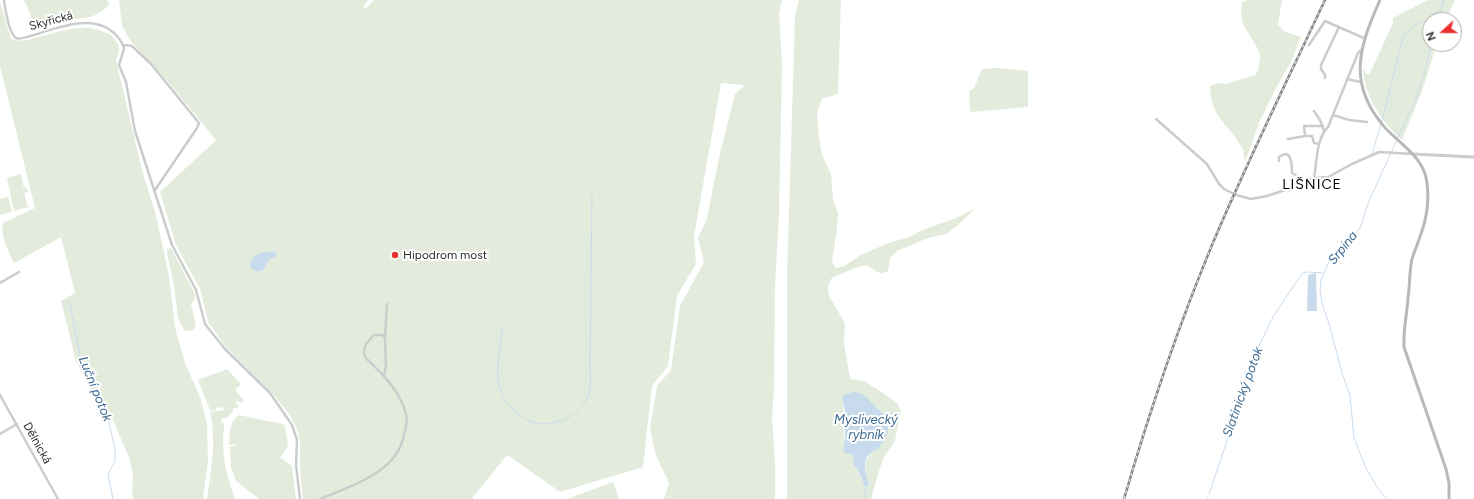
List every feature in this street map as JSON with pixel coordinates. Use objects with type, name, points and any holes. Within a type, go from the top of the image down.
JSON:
[{"type":"main road","points":[[1380,0],[1364,38],[1361,50],[1361,82],[1368,103],[1375,115],[1383,126],[1419,160],[1426,175],[1428,190],[1427,203],[1424,223],[1412,262],[1403,334],[1404,347],[1408,361],[1446,469],[1449,483],[1449,499]]},
{"type":"street","name":"Skyřická","points":[[4,0],[12,32],[16,38],[26,37],[73,23],[88,23],[106,28],[116,35],[123,45]]},
{"type":"street","points":[[1310,45],[1325,21],[1364,38]]},
{"type":"street","points":[[1325,78],[1321,65],[1339,27]]},
{"type":"street","points":[[155,190],[199,123],[151,64],[132,46],[123,45],[124,49],[119,65],[126,82],[137,140],[155,190],[172,245],[196,290],[205,324],[224,348],[270,393],[292,425],[297,440],[296,465],[300,499]]},
{"type":"street","points":[[1314,178],[1319,144],[1324,131],[1328,127],[1358,53],[1361,50]]},
{"type":"street","points":[[1347,79],[1361,82]]},
{"type":"street","points":[[1314,111],[1323,126],[1324,131]]},
{"type":"street","points":[[1333,115],[1349,120],[1367,122]]},
{"type":"street","points":[[1156,119],[1207,164],[1219,184],[1224,189],[1236,195],[1251,199],[1288,189],[1314,178],[1328,177],[1379,152],[1474,157]]},
{"type":"street","points":[[1305,136],[1304,126],[1323,126]]},
{"type":"street","points":[[1288,139],[1312,136],[1314,143],[1319,144]]},
{"type":"street","points":[[1279,161],[1282,155],[1291,157],[1292,173],[1306,181]]},
{"type":"street","points":[[0,282],[19,272]]},
{"type":"street","points":[[384,376],[386,365],[385,338],[387,304]]},
{"type":"street","points":[[320,499],[376,474],[397,453],[402,443],[407,422],[406,414],[392,385],[365,358],[364,353],[366,343],[374,335],[383,335],[385,338]]},
{"type":"street","name":"Dělnická","points":[[0,395],[58,499]]},
{"type":"street","points":[[0,434],[17,424]]},
{"type":"green space","points":[[24,0],[107,0],[110,4],[96,15],[41,26],[32,18]]},
{"type":"green space","name":"Hipodrom most","points":[[119,0],[368,0],[363,7],[365,9],[374,0],[782,0],[779,13],[782,66],[772,419],[775,461],[775,499],[664,499],[669,483],[655,453],[650,428],[657,386],[671,370],[680,306],[704,262],[698,238],[707,218],[720,153],[735,94],[745,85],[721,83],[694,236],[696,264],[677,296],[668,366],[652,386],[643,467],[560,492],[507,455],[473,497],[473,499],[303,499],[300,468],[300,442],[297,429],[291,417],[274,395],[224,345],[208,322],[200,289],[176,245],[160,192],[216,140],[169,83],[129,39],[122,25]]},
{"type":"green space","points":[[799,0],[841,0],[838,94],[822,99],[817,113],[822,155],[831,174],[833,200],[838,213],[832,262],[834,266],[836,268],[844,266],[861,255],[888,243],[907,238],[976,208],[946,234],[928,238],[897,251],[890,258],[888,271],[879,273],[867,265],[855,268],[832,278],[830,281],[828,288],[829,296],[845,323],[844,343],[850,379],[864,381],[897,403],[901,410],[895,441],[884,457],[871,499],[787,499],[787,277],[795,15]],"holes":[[[842,399],[872,403],[887,418],[874,451],[868,457],[865,464],[869,484],[865,488],[861,476],[856,469],[854,457],[843,450],[844,412]]]},
{"type":"green space","points":[[1249,0],[1282,0],[1278,25],[1285,32],[1301,37],[1291,62],[1276,88],[1259,123],[1245,162],[1242,148],[1213,106],[1210,86],[1218,83],[1226,84],[1255,75],[1258,71],[1260,57],[1258,49],[1243,24],[1241,14],[1242,2]]},
{"type":"green space","points":[[1428,0],[1455,0],[1450,12],[1422,12],[1422,52],[1434,52],[1422,91],[1402,140],[1387,125],[1376,109],[1367,90],[1363,70],[1366,74],[1370,73],[1393,23],[1393,18]]},
{"type":"green space","points":[[0,2],[11,39],[31,39],[71,29],[88,28],[110,34],[118,44],[119,51],[116,60],[142,170],[156,215],[169,276],[175,327],[185,363],[200,397],[207,424],[208,461],[203,499],[133,499],[133,477],[130,460],[110,413],[103,413],[76,361],[61,301],[75,293],[61,237],[14,263],[7,248],[2,228],[3,223],[35,208],[0,66]]},
{"type":"green space","points":[[997,68],[1028,71],[1028,107],[970,112],[969,91],[974,88],[982,69]]},
{"type":"green space","points":[[21,174],[24,188],[26,187],[28,192],[24,193],[28,207],[14,211],[7,178]]},
{"type":"green space","points":[[8,197],[12,212],[0,215],[0,199]]},
{"type":"green space","points":[[171,248],[195,294],[195,299],[191,304],[196,326],[193,330],[184,330],[178,319],[174,286],[167,253],[167,249]]},
{"type":"green space","points":[[227,369],[241,384],[235,390],[244,400],[242,403],[236,401],[239,406],[238,408],[233,408],[233,411],[227,418],[222,418],[221,422],[224,424],[223,447],[225,464],[235,499],[207,499],[212,466],[213,445],[210,412],[224,410],[223,407],[216,408],[216,411],[210,410],[198,380]]},
{"type":"green space","points":[[239,415],[285,425],[288,446],[281,457],[278,456],[292,466],[296,499],[259,499],[236,481],[231,468],[230,447],[239,444],[229,445],[233,421]]},
{"type":"green space","points":[[613,482],[619,499],[567,499]]},
{"type":"water","points":[[275,251],[276,256],[269,260],[263,270],[255,271],[252,269],[250,266],[253,258],[259,254]]},
{"type":"water","points":[[1316,273],[1317,311],[1307,311],[1308,275]]},
{"type":"water","name":"Myslivecký rybník","points":[[853,392],[862,394],[884,414],[888,425],[888,432],[883,442],[867,457],[865,471],[869,485],[865,488],[861,476],[853,463],[854,457],[851,454],[844,453],[843,450],[845,436],[845,412],[842,399],[844,395]]},
{"type":"waterway","name":"Srpina","points":[[1440,12],[1444,0]]},
{"type":"waterway","points":[[1382,121],[1403,38],[1414,26],[1422,23]]},
{"type":"waterway","name":"Srpina","points":[[1398,137],[1417,97],[1429,52]]},
{"type":"waterway","points":[[1372,154],[1381,124]]},
{"type":"waterway","name":"Srpina","points":[[1387,499],[1378,489],[1365,466],[1354,438],[1350,395],[1342,373],[1320,291],[1321,280],[1329,262],[1360,228],[1369,201],[1397,140]]},
{"type":"waterway","points":[[502,328],[498,378],[503,396],[512,408],[528,420],[545,424],[560,421],[574,414],[580,409],[588,395],[590,382],[592,195]]},
{"type":"waterway","name":"Slatinický potok","points":[[1209,494],[1233,423],[1251,362],[1273,317],[1302,274],[1307,272],[1323,273]]},
{"type":"waterway","name":"Luční potok","points":[[69,301],[82,364],[106,412],[115,448],[115,461],[108,474],[113,499]]},
{"type":"waterway","points":[[865,488],[866,499]]},
{"type":"railway","points":[[1124,499],[1165,370],[1199,276],[1239,183],[1325,0]]},
{"type":"place","name":"Hipodrom most","points":[[395,255]]},
{"type":"district","name":"LIŠNICE","points":[[1312,185]]}]
